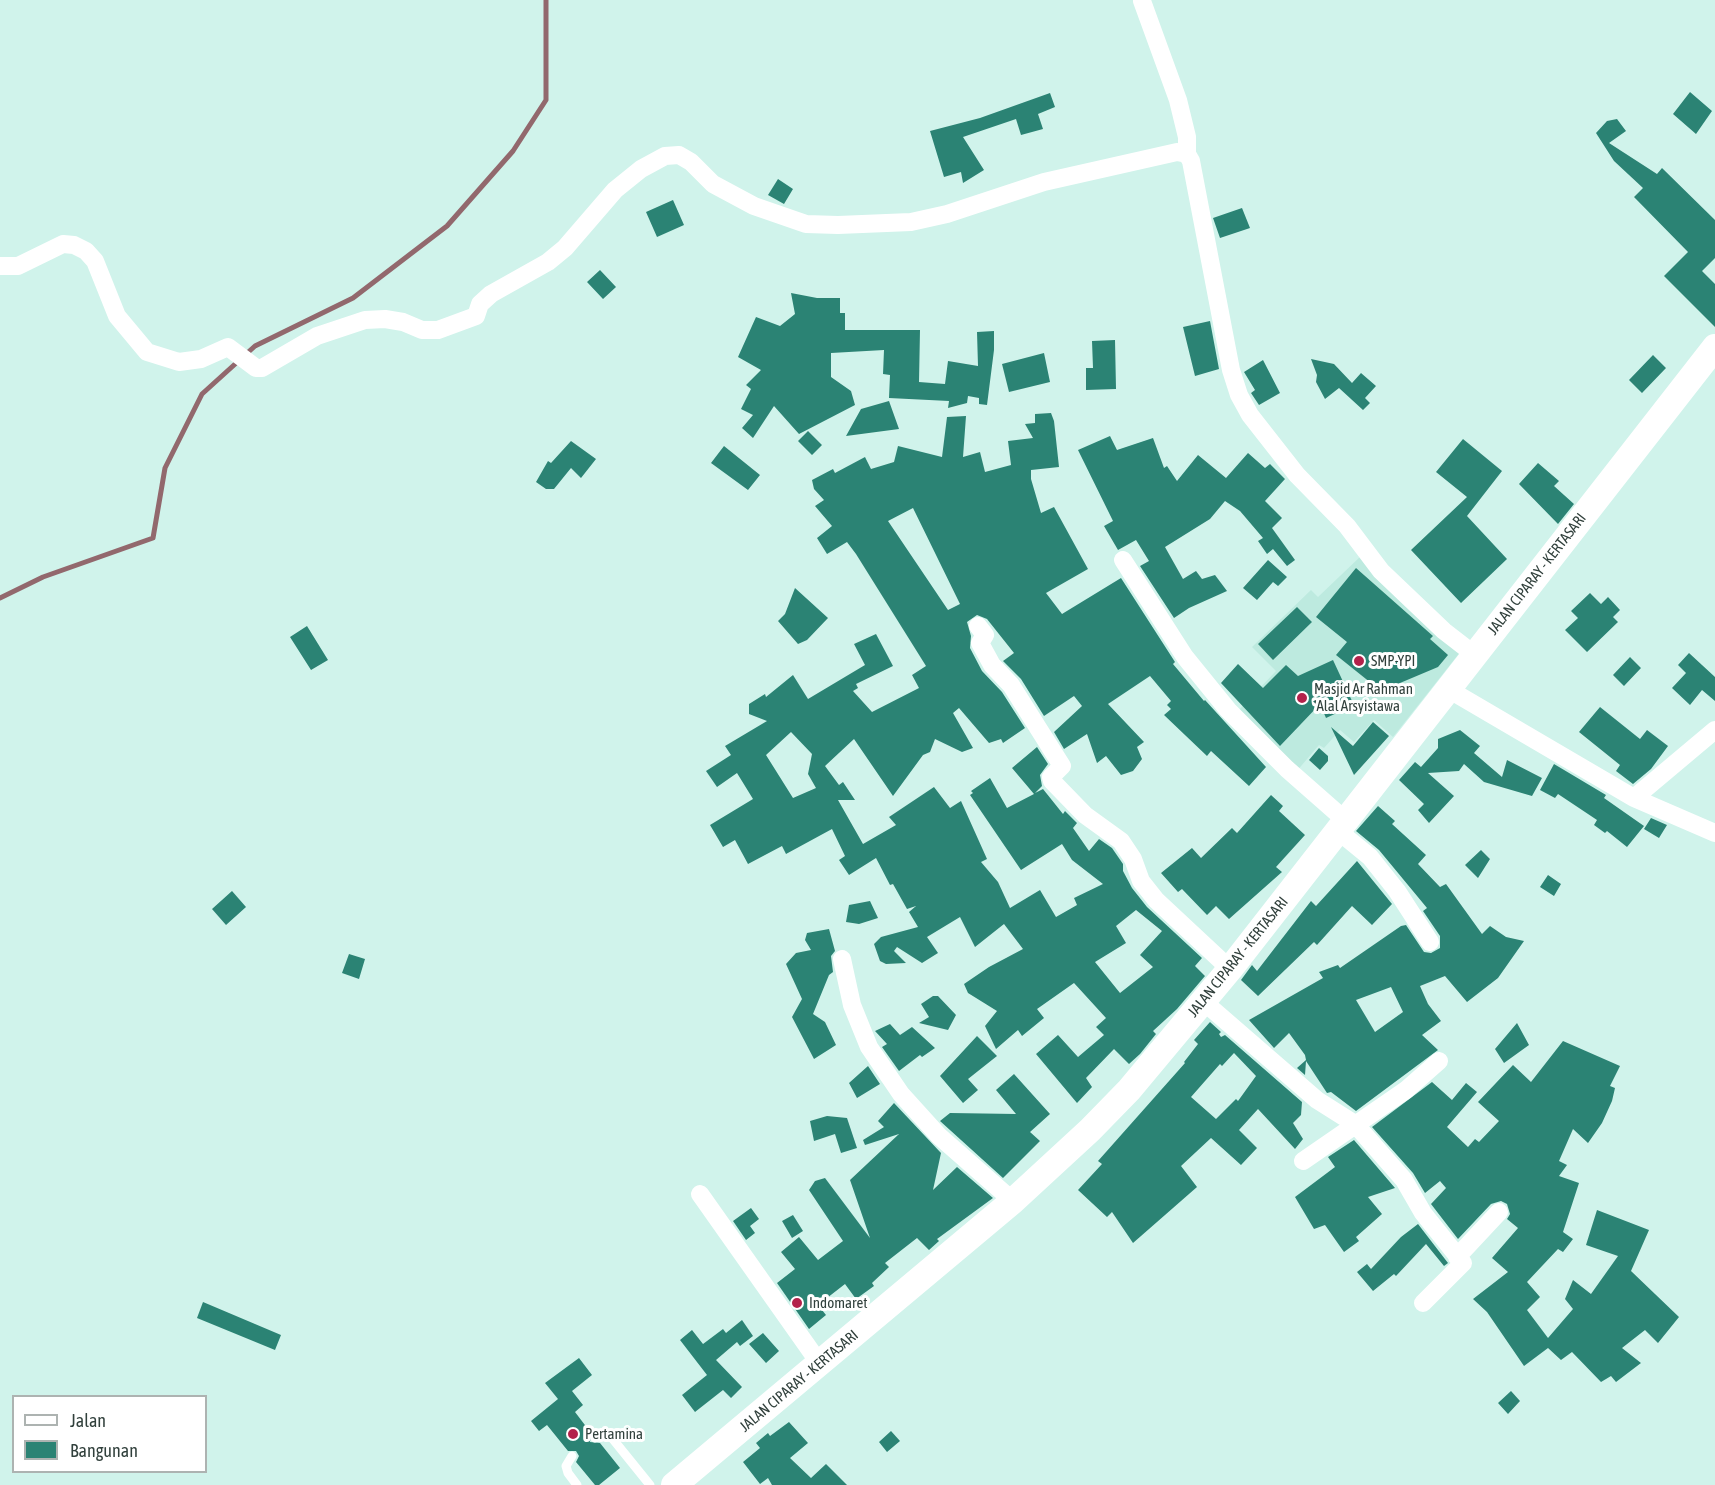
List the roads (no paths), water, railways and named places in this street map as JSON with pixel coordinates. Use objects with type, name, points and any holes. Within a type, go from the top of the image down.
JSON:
[{"type":"main road","name":"JALAN CIPARAY - KERTASARI","points":[[674,1485],[1013,1201],[1105,1114],[1204,1002],[1715,347]]},
{"type":"street","points":[[1142,1],[1178,100],[1231,370],[1239,395],[1250,415],[1297,475],[1347,526],[1381,571],[1444,631],[1475,654]]},
{"type":"street","points":[[0,266],[18,266],[63,244],[74,245],[86,251],[95,261],[117,316],[147,352],[179,362],[201,359],[219,348],[228,346],[249,363],[262,368],[317,336],[365,320],[385,319],[403,322],[422,330],[438,330],[476,316],[480,304],[491,294],[548,262],[565,248],[615,190],[640,169],[665,156],[679,156],[691,162],[713,184],[754,207],[806,224],[838,225],[911,222],[947,214],[1044,182],[1177,152],[1187,154]]},
{"type":"street","points":[[1123,560],[1185,657],[1228,711],[1287,769],[1370,857],[1397,891],[1430,942]]},
{"type":"street","points":[[978,626],[985,635],[980,643],[992,665],[1011,685],[1062,766],[1051,777],[1052,781],[1084,815],[1121,841],[1133,859],[1141,881],[1156,900],[1230,969]]},
{"type":"street","points":[[1448,689],[1634,798],[1715,833]]},
{"type":"street","points":[[1634,798],[1715,730]]},
{"type":"street","points":[[842,959],[852,1005],[869,1047],[901,1094],[939,1136],[1013,1201]]},
{"type":"street","points":[[1204,1002],[1317,1100],[1355,1124],[1404,1180],[1423,1213],[1462,1263],[1423,1303]]},
{"type":"street","points":[[1303,1161],[1406,1090],[1439,1061]]},
{"type":"street","points":[[700,1194],[820,1364]]},
{"type":"street","points":[[1457,1257],[1499,1212]]},
{"type":"lane","points":[[596,1438],[601,1434],[612,1438],[650,1485]]},
{"type":"lane","points":[[572,1456],[566,1466],[577,1485]]},
{"type":"waterway","points":[[0,598],[43,577],[153,538],[165,468],[202,394],[255,346],[353,298],[447,226],[513,151],[546,100],[546,0]]},
{"type":"place","name":"SMP-YPI","points":[[1359,661]]},
{"type":"place","name":"Masjid Ar Rahman 'Alal Arsyistawa","points":[[1302,698]]},
{"type":"place","name":"Indomaret","points":[[797,1303]]},
{"type":"place","name":"Pertamina","points":[[573,1434]]}]
